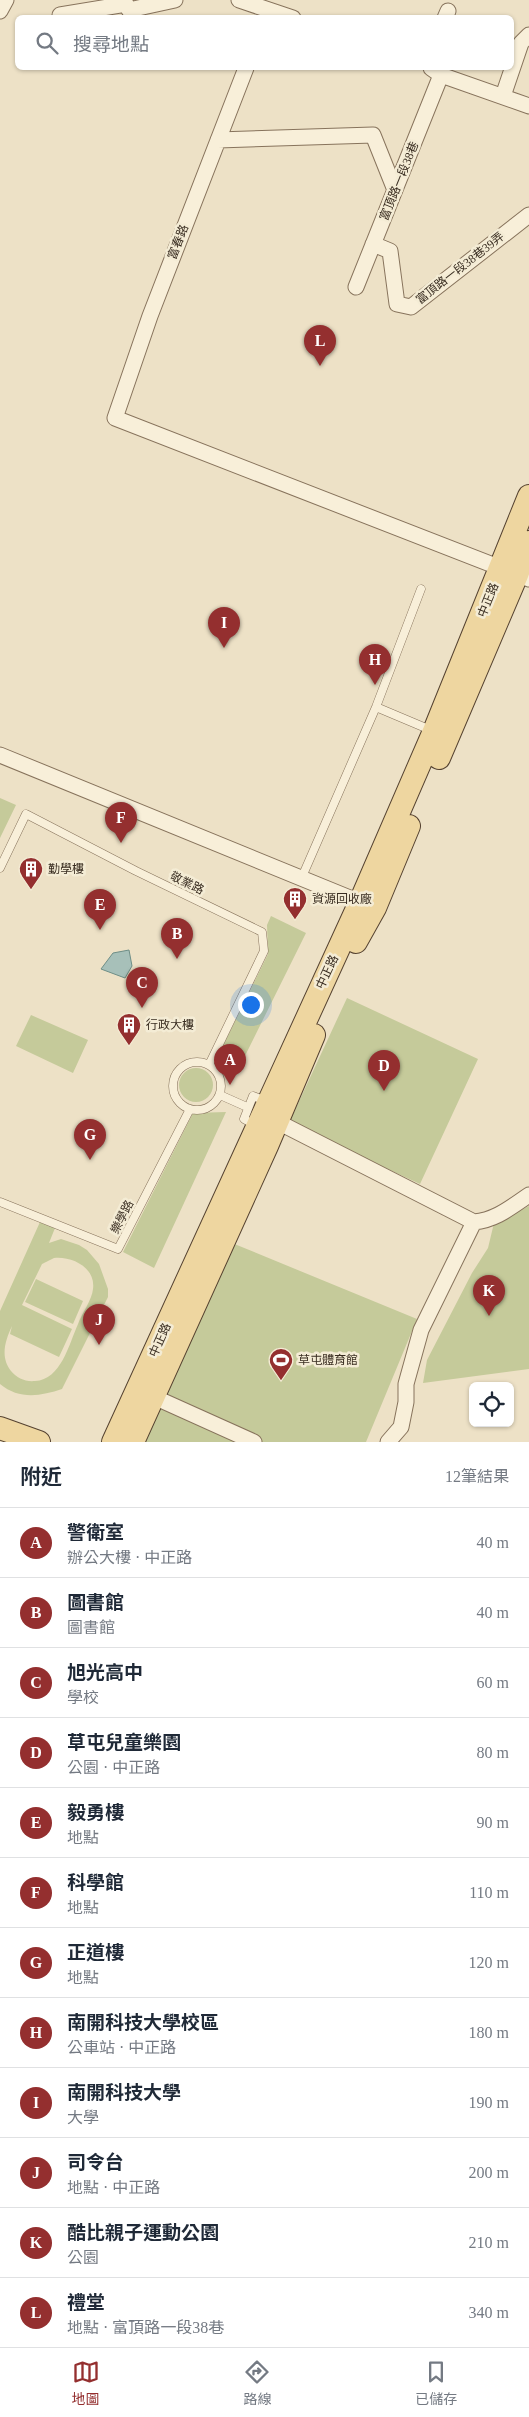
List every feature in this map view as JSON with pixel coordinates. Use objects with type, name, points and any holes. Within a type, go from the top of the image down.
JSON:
[{"type":"main road","name":"中正路","points":[[516,574],[529,496]]},
{"type":"main road","name":"中正路","points":[[113,1442],[262,1114],[426,786],[442,734],[529,542]]},
{"type":"main road","name":"中正路","points":[[134,1442],[154,1397],[262,1114]]},
{"type":"main road","points":[[0,1428],[39,1442]]},
{"type":"street","points":[[0,11],[6,0]]},
{"type":"street","points":[[60,15],[126,4],[129,10],[175,0]]},
{"type":"street","points":[[239,0],[285,15]]},
{"type":"street","points":[[514,64],[521,43],[529,36]]},
{"type":"street","name":"富春路","points":[[245,70],[150,316],[115,418],[516,574]]},
{"type":"street","points":[[503,96],[512,70]]},
{"type":"street","points":[[436,71],[529,106]]},
{"type":"street","name":"富頂路一段38巷","points":[[356,287],[395,190],[436,71]]},
{"type":"street","points":[[218,140],[373,135],[395,190]]},
{"type":"street","name":"富頂路一段38巷39弄","points":[[373,244],[390,251],[397,304],[411,307],[529,215]]},
{"type":"street","points":[[0,756],[368,905]]},
{"type":"street","points":[[262,1114],[474,1222],[485,1221],[504,1212],[529,1195]]},
{"type":"street","points":[[388,1442],[401,1427],[406,1402],[406,1384],[422,1330],[474,1222]]},
{"type":"street","points":[[154,1397],[254,1442]]},
{"type":"lane","points":[[302,877],[376,707],[421,589]]},
{"type":"lane","points":[[376,707],[442,734]]},
{"type":"lane","name":"敬業路","points":[[0,868],[26,814],[136,871],[262,932],[264,951],[209,1065]]},
{"type":"lane","points":[[193,1062],[209,1065],[220,1077],[220,1095],[211,1105],[204,1108],[190,1108],[183,1105],[174,1093],[175,1077],[179,1070],[193,1062]]},
{"type":"lane","points":[[220,1095],[262,1114]]},
{"type":"lane","name":"樂學路","points":[[0,1202],[118,1249],[190,1108]]},
{"type":"green space","points":[[0,798],[16,805],[0,838]]},
{"type":"green space","points":[[271,916],[306,933],[236,1074],[214,1064],[268,954],[267,925]]},
{"type":"green space","points":[[347,998],[478,1059],[420,1184],[289,1123]]},
{"type":"green space","points":[[31,1015],[88,1040],[73,1073],[16,1046]]},
{"type":"green space","points":[[196,1068],[208,1073],[213,1085],[208,1097],[196,1102],[184,1097],[179,1085],[184,1073]]},
{"type":"green space","points":[[226,1112],[154,1268],[123,1252],[193,1113]]},
{"type":"green space","points":[[529,1206],[529,1369],[423,1383],[427,1360],[472,1273],[488,1248],[494,1223]]},
{"type":"green space","points":[[40,1222],[55,1228],[49,1243],[61,1239],[87,1250],[99,1264],[108,1289],[108,1297],[62,1389],[38,1395],[15,1393],[0,1384],[0,1311]],"holes":[[[54,1258],[75,1261],[86,1269],[93,1281],[92,1293],[58,1368],[44,1379],[35,1381],[25,1380],[19,1378],[11,1371],[6,1360],[7,1337],[12,1326],[10,1334],[59,1357],[72,1329],[22,1305],[42,1264]]]},
{"type":"green space","name":"草屯體育館","points":[[232,1243],[417,1319],[366,1442],[144,1442]]},
{"type":"green space","points":[[36,1279],[83,1301],[73,1324],[25,1302]]},
{"type":"water","points":[[129,950],[132,966],[125,978],[101,969],[113,953]]},
{"type":"place","name":"禮堂","points":[[320,366]]},
{"type":"place","name":"南開科技大學","points":[[224,648]]},
{"type":"place","name":"南開科技大學校區","points":[[375,685]]},
{"type":"place","name":"科學館","points":[[121,843]]},
{"type":"place","name":"勤學樓","points":[[31,890]]},
{"type":"place","name":"資源回收廠","points":[[295,920]]},
{"type":"place","name":"毅勇樓","points":[[100,930]]},
{"type":"place","name":"圖書館","points":[[177,959]]},
{"type":"place","name":"旭光高中","points":[[142,1008]]},
{"type":"place","name":"行政大樓","points":[[129,1046]]},
{"type":"place","name":"警衛室","points":[[230,1085]]},
{"type":"place","name":"草屯兒童樂園","points":[[384,1091]]},
{"type":"place","name":"正道樓","points":[[90,1160]]},
{"type":"place","name":"酷比親子運動公園","points":[[489,1316]]},
{"type":"place","name":"司令台","points":[[99,1345]]},
{"type":"place","name":"草屯體育館","points":[[281,1381]]}]
